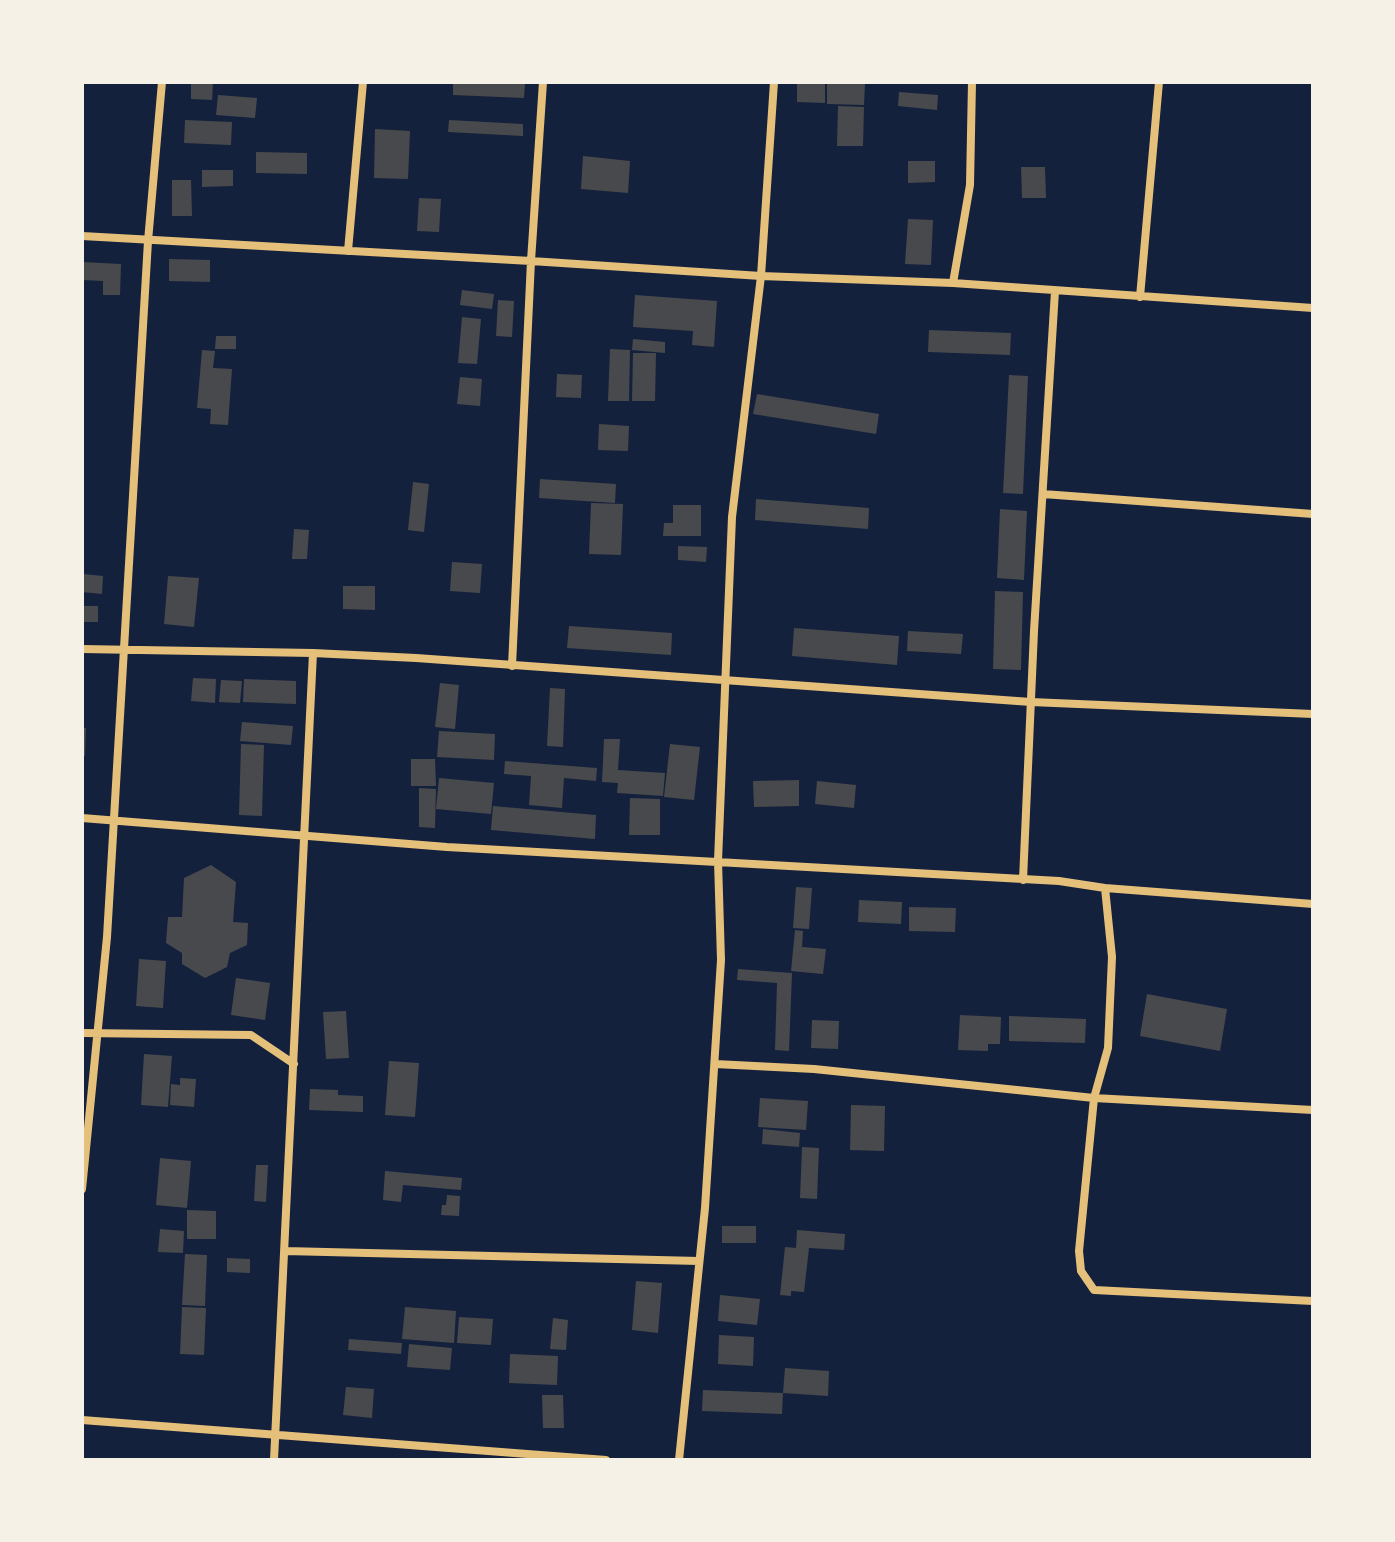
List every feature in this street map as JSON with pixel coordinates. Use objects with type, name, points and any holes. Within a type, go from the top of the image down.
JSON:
[{"type":"street","points":[[82,1189],[99,1034],[115,819],[148,241],[162,82]]},
{"type":"street","points":[[348,251],[363,82]]},
{"type":"street","points":[[512,666],[531,261],[543,82]]},
{"type":"street","points":[[679,1460],[699,1261],[721,960],[718,861],[732,517],[761,276],[774,82]]},
{"type":"street","points":[[953,283],[970,185],[972,82]]},
{"type":"street","points":[[1140,297],[1159,82]]},
{"type":"street","points":[[82,236],[761,276],[953,283],[1313,308]]},
{"type":"street","points":[[1023,880],[1055,291]]},
{"type":"street","points":[[1043,494],[1313,514]]},
{"type":"street","points":[[82,649],[313,653],[1031,702],[1313,714]]},
{"type":"street","points":[[274,1460],[313,653]]},
{"type":"street","points":[[82,818],[305,837],[1023,880],[1313,904]]},
{"type":"street","points":[[1105,888],[1112,957],[1108,1048],[1094,1098],[1079,1251],[1081,1271],[1094,1290],[1313,1301]]},
{"type":"street","points":[[82,1033],[251,1035],[294,1064]]},
{"type":"street","points":[[715,1064],[814,1069],[1094,1098],[1313,1110]]},
{"type":"street","points":[[285,1251],[699,1261]]},
{"type":"street","points":[[82,1420],[606,1460]]},
{"type":"building","points":[[191,82],[213,82],[212,100],[191,99]]},
{"type":"building","points":[[453,82],[525,84],[524,98],[453,95]]},
{"type":"building","points":[[797,82],[825,82],[825,103],[797,102]]},
{"type":"building","points":[[827,82],[865,83],[864,105],[827,104]]},
{"type":"building","points":[[899,92],[938,95],[937,110],[898,106]]},
{"type":"building","points":[[218,95],[257,98],[255,118],[216,115]]},
{"type":"building","points":[[838,106],[864,107],[863,146],[837,146]]},
{"type":"building","points":[[185,120],[232,122],[231,145],[184,143]]},
{"type":"building","points":[[449,120],[523,124],[523,136],[448,132]]},
{"type":"building","points":[[375,129],[410,131],[408,179],[374,178]]},
{"type":"building","points":[[256,152],[307,153],[307,174],[256,173]]},
{"type":"building","points":[[583,156],[630,161],[628,193],[581,189]]},
{"type":"building","points":[[908,161],[935,161],[935,182],[908,183]]},
{"type":"building","points":[[1021,167],[1045,167],[1046,198],[1022,198]]},
{"type":"building","points":[[202,170],[233,170],[233,186],[202,187]]},
{"type":"building","points":[[172,180],[191,180],[192,216],[172,216]]},
{"type":"building","points":[[419,198],[441,199],[439,232],[417,231]]},
{"type":"building","points":[[908,219],[933,220],[931,265],[905,264]]},
{"type":"building","points":[[169,259],[210,260],[210,282],[169,281]]},
{"type":"building","points":[[82,262],[121,264],[120,295],[103,295],[103,281],[82,280]]},
{"type":"building","points":[[462,290],[494,294],[492,309],[460,305]]},
{"type":"building","points":[[635,295],[717,301],[714,347],[692,345],[693,331],[633,327]]},
{"type":"building","points":[[498,300],[514,301],[512,337],[496,336]]},
{"type":"building","points":[[462,317],[481,319],[477,364],[458,363]]},
{"type":"building","points":[[929,330],[1011,333],[1010,355],[928,352]]},
{"type":"building","points":[[216,336],[236,336],[236,349],[215,349]]},
{"type":"building","points":[[633,339],[665,342],[665,353],[632,350]]},
{"type":"building","points":[[610,349],[630,350],[629,401],[608,401]]},
{"type":"building","points":[[202,350],[215,351],[213,368],[232,369],[228,425],[210,424],[211,409],[197,408]]},
{"type":"building","points":[[633,353],[656,353],[655,401],[632,401]]},
{"type":"building","points":[[557,374],[582,375],[581,398],[556,397]]},
{"type":"building","points":[[1009,375],[1028,376],[1023,494],[1003,493]]},
{"type":"building","points":[[460,377],[482,379],[480,406],[457,404]]},
{"type":"building","points":[[757,394],[879,414],[876,434],[753,414]]},
{"type":"building","points":[[599,424],[629,426],[628,451],[598,450]]},
{"type":"building","points":[[540,479],[616,484],[615,503],[539,498]]},
{"type":"building","points":[[413,482],[429,484],[424,532],[408,530]]},
{"type":"building","points":[[756,499],[869,508],[868,529],[755,520]]},
{"type":"building","points":[[591,503],[623,504],[621,555],[589,554]]},
{"type":"building","points":[[673,505],[701,505],[701,536],[663,536],[664,523],[673,523]]},
{"type":"building","points":[[1000,509],[1027,511],[1024,580],[997,578]]},
{"type":"building","points":[[294,529],[309,530],[307,559],[292,559]]},
{"type":"building","points":[[678,546],[707,547],[706,562],[678,560]]},
{"type":"building","points":[[452,562],[482,564],[480,593],[450,591]]},
{"type":"building","points":[[83,574],[103,576],[102,594],[82,592]]},
{"type":"building","points":[[168,576],[199,578],[194,627],[164,624]]},
{"type":"building","points":[[343,586],[375,586],[375,610],[343,609]]},
{"type":"building","points":[[995,591],[1023,592],[1021,670],[993,669]]},
{"type":"building","points":[[82,606],[98,606],[98,622],[82,622]]},
{"type":"building","points":[[569,626],[672,633],[671,655],[567,648]]},
{"type":"building","points":[[794,628],[899,636],[897,665],[792,656]]},
{"type":"building","points":[[908,631],[963,634],[961,654],[907,651]]},
{"type":"building","points":[[193,678],[216,679],[215,703],[191,701]]},
{"type":"building","points":[[244,679],[296,681],[296,704],[243,702]]},
{"type":"building","points":[[221,680],[242,681],[240,703],[219,702]]},
{"type":"building","points":[[440,683],[459,685],[455,729],[435,727]]},
{"type":"building","points":[[550,688],[565,689],[563,747],[547,746]]},
{"type":"building","points":[[242,722],[293,726],[291,745],[240,741]]},
{"type":"building","points":[[82,728],[86,728],[85,756],[82,756]]},
{"type":"building","points":[[439,731],[495,734],[494,760],[437,757]]},
{"type":"building","points":[[604,739],[620,739],[618,770],[665,773],[663,796],[617,793],[618,783],[602,782]]},
{"type":"building","points":[[241,744],[264,745],[262,816],[239,815]]},
{"type":"building","points":[[670,744],[700,747],[694,800],[664,797]]},
{"type":"building","points":[[411,759],[435,759],[436,786],[411,786]]},
{"type":"building","points":[[505,761],[597,768],[596,781],[564,778],[562,808],[529,805],[531,776],[504,774]]},
{"type":"building","points":[[439,778],[494,783],[491,814],[436,809]]},
{"type":"building","points":[[799,780],[799,806],[754,807],[753,781]]},
{"type":"building","points":[[817,781],[856,785],[854,808],[815,804]]},
{"type":"building","points":[[419,788],[436,789],[435,828],[419,827]]},
{"type":"building","points":[[630,798],[660,799],[660,835],[629,835]]},
{"type":"building","points":[[493,806],[596,815],[595,839],[491,830]]},
{"type":"building","points":[[211,865],[236,882],[233,922],[248,923],[247,945],[230,953],[227,967],[205,978],[182,964],[182,953],[166,943],[168,917],[182,917],[184,878]]},
{"type":"building","points":[[796,887],[812,888],[809,929],[793,928]]},
{"type":"building","points":[[859,900],[902,902],[901,924],[858,922]]},
{"type":"building","points":[[909,907],[956,908],[955,932],[909,931]]},
{"type":"building","points":[[795,930],[803,931],[802,947],[826,949],[823,974],[791,971]]},
{"type":"building","points":[[139,959],[166,961],[163,1008],[136,1006]]},
{"type":"building","points":[[738,969],[792,973],[789,1051],[775,1050],[777,983],[737,980]]},
{"type":"building","points":[[236,978],[270,983],[265,1020],[231,1015]]},
{"type":"building","points":[[1147,994],[1227,1009],[1220,1051],[1140,1036]]},
{"type":"building","points":[[346,1011],[349,1058],[326,1059],[323,1012]]},
{"type":"building","points":[[960,1015],[1001,1017],[1000,1044],[988,1044],[988,1051],[958,1050]]},
{"type":"building","points":[[1009,1016],[1086,1019],[1085,1043],[1009,1041]]},
{"type":"building","points":[[812,1020],[839,1021],[838,1049],[811,1048]]},
{"type":"building","points":[[144,1054],[172,1056],[168,1107],[141,1105]]},
{"type":"building","points":[[389,1061],[419,1063],[415,1117],[385,1115]]},
{"type":"building","points":[[180,1078],[196,1079],[194,1107],[170,1105],[171,1084],[180,1085]]},
{"type":"building","points":[[310,1089],[338,1090],[338,1095],[363,1096],[363,1112],[309,1110]]},
{"type":"building","points":[[760,1098],[808,1101],[806,1130],[758,1127]]},
{"type":"building","points":[[851,1105],[885,1106],[884,1151],[850,1150]]},
{"type":"building","points":[[763,1129],[800,1133],[799,1147],[762,1144]]},
{"type":"building","points":[[802,1147],[819,1148],[817,1199],[800,1198]]},
{"type":"building","points":[[160,1158],[191,1161],[187,1208],[156,1205]]},
{"type":"building","points":[[256,1165],[268,1165],[266,1202],[254,1201]]},
{"type":"building","points":[[385,1171],[462,1178],[461,1190],[403,1185],[401,1202],[383,1200]]},
{"type":"building","points":[[447,1195],[460,1196],[459,1216],[441,1215]]},
{"type":"building","points":[[187,1210],[216,1211],[216,1239],[187,1239]]},
{"type":"building","points":[[722,1226],[756,1226],[756,1243],[722,1243]]},
{"type":"building","points":[[160,1229],[184,1231],[183,1253],[158,1252]]},
{"type":"building","points":[[797,1230],[845,1234],[844,1250],[809,1248],[804,1292],[791,1291],[791,1296],[780,1295],[785,1247],[796,1248]]},
{"type":"building","points":[[185,1254],[207,1255],[205,1306],[182,1305]]},
{"type":"building","points":[[227,1258],[250,1259],[250,1273],[227,1272]]},
{"type":"building","points":[[636,1281],[662,1283],[658,1333],[632,1330]]},
{"type":"building","points":[[720,1295],[760,1299],[757,1325],[718,1321]]},
{"type":"building","points":[[182,1307],[206,1308],[204,1355],[180,1354]]},
{"type":"building","points":[[405,1307],[456,1311],[454,1343],[402,1339]]},
{"type":"building","points":[[459,1317],[493,1319],[491,1345],[457,1343]]},
{"type":"building","points":[[553,1318],[568,1320],[566,1350],[550,1349]]},
{"type":"building","points":[[719,1335],[754,1337],[753,1366],[718,1364]]},
{"type":"building","points":[[349,1339],[402,1343],[401,1354],[348,1350]]},
{"type":"building","points":[[409,1344],[452,1348],[450,1370],[407,1367]]},
{"type":"building","points":[[510,1354],[558,1356],[557,1385],[509,1383]]},
{"type":"building","points":[[785,1368],[829,1371],[828,1396],[783,1393]]},
{"type":"building","points":[[346,1387],[374,1389],[372,1418],[343,1415]]},
{"type":"building","points":[[703,1390],[783,1393],[782,1414],[702,1411]]},
{"type":"building","points":[[542,1395],[563,1395],[564,1428],[543,1428]]}]
